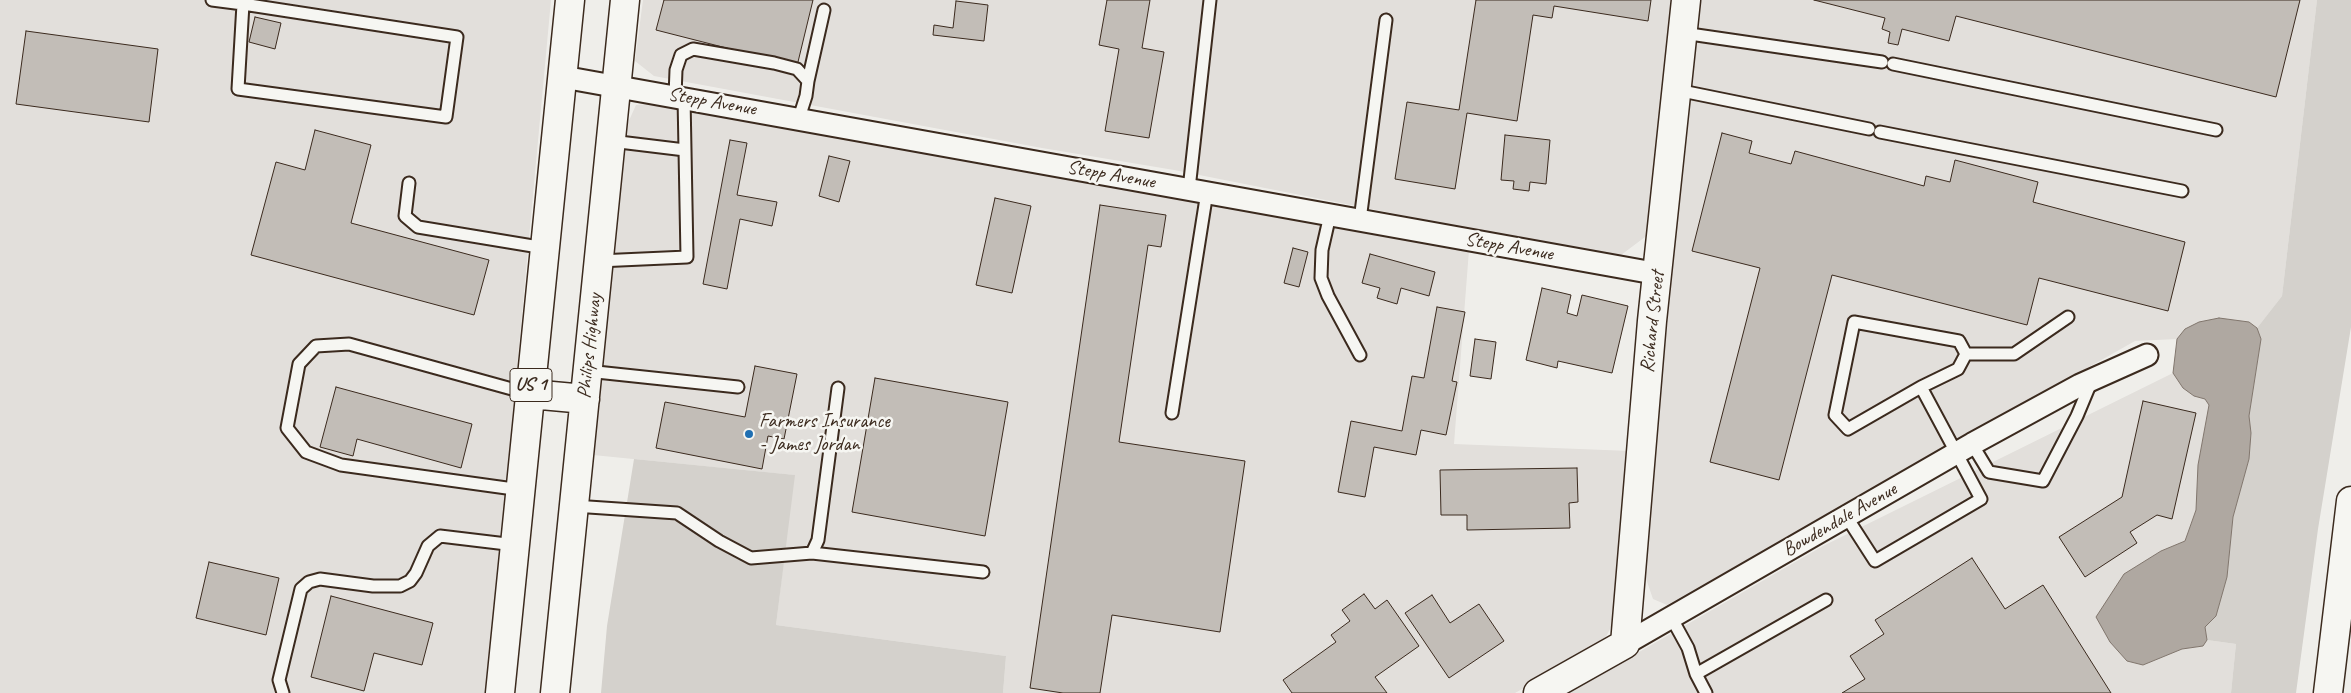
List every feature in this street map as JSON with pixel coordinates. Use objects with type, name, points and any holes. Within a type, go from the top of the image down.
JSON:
[{"type":"main road","name":"US 1","points":[[500,693],[570,0]]},
{"type":"main road","name":"Philips Highway","points":[[555,693],[626,0]]},
{"type":"main road","name":"Richard Street","points":[[1625,644],[1649,350],[1659,274],[1686,0]]},
{"type":"main road","points":[[530,394],[585,399]]},
{"type":"main road","points":[[2328,693],[2351,501]]},
{"type":"main road","points":[[2344,570],[2351,528]]},
{"type":"main road","name":"Bowdendale Avenue","points":[[1538,693],[1625,644]]},
{"type":"street","name":"Stepp Avenue","points":[[563,76],[1659,274]]},
{"type":"street","name":"Bowdendale Avenue","points":[[1625,644],[1964,448],[2092,379],[2147,355]]},
{"type":"lane","points":[[212,0],[243,4],[457,37],[446,117],[238,89],[243,4]]},
{"type":"lane","points":[[1172,413],[1198,191],[1210,0]]},
{"type":"lane","points":[[798,118],[806,96],[824,10]]},
{"type":"lane","points":[[1360,220],[1386,20]]},
{"type":"lane","points":[[1683,33],[1887,63],[2216,130]]},
{"type":"lane","points":[[598,261],[687,257],[685,150],[676,70],[681,55],[693,49],[797,69],[808,81]]},
{"type":"lane","points":[[1678,90],[2182,190]]},
{"type":"lane","points":[[611,141],[685,150]]},
{"type":"lane","points":[[409,183],[405,216],[418,227],[545,248]]},
{"type":"lane","points":[[1330,215],[1322,250],[1321,278],[1328,296],[1360,355]]},
{"type":"lane","points":[[1966,354],[2014,354],[2068,317]]},
{"type":"lane","points":[[1854,322],[1959,341],[1966,354],[1958,368],[1848,429],[1835,416],[1854,322]]},
{"type":"lane","points":[[520,490],[341,465],[306,452],[288,428],[299,364],[316,346],[349,344],[530,394]]},
{"type":"lane","points":[[587,371],[738,387]]},
{"type":"lane","points":[[1921,387],[1964,448],[1989,472],[2043,481],[2077,416],[2092,379]]},
{"type":"lane","points":[[812,553],[818,540],[838,388]]},
{"type":"lane","points":[[1846,516],[1874,561],[1883,556],[1981,499],[1964,448]]},
{"type":"lane","points":[[574,506],[677,513],[719,541],[751,558],[812,553],[983,572]]},
{"type":"lane","points":[[283,693],[279,680],[301,589],[309,582],[320,579],[373,586],[400,586],[410,581],[416,574],[428,546],[440,536],[515,545]]},
{"type":"lane","points":[[1696,674],[1826,600]]},
{"type":"lane","points":[[1671,617],[1688,648],[1696,674],[1706,693]]},
{"type":"shaded area","points":[[0,0],[551,0],[487,693],[0,693]]},
{"type":"shaded area","points":[[643,0],[1675,0],[1649,234],[1621,255],[1457,226],[1174,170],[1042,148],[654,76],[635,61]]},
{"type":"shaded area","points":[[1699,0],[2317,0],[2282,296],[2257,328],[2249,322],[2186,329],[2177,339],[2135,341],[1667,605],[1653,599],[1643,570]]},
{"type":"shaded area","points":[[2317,0],[2351,0],[2351,327],[2318,529],[2296,693],[2231,693],[2236,644],[2207,640],[2205,627],[2216,616],[2227,577],[2233,517],[2249,459],[2251,433],[2249,417],[2261,339],[2257,328],[2282,296]]},
{"type":"shaded area","points":[[660,103],[820,130],[1469,250],[1454,444],[1630,451],[1616,617],[1607,635],[1594,649],[1515,693],[1003,693],[1006,656],[776,625],[794,475],[593,455],[627,125],[636,105]]},
{"type":"shaded area","points":[[2219,318],[2249,322],[2257,328],[2261,339],[2249,416],[2251,433],[2249,459],[2233,517],[2227,577],[2216,616],[2205,627],[2207,640],[2203,646],[2182,649],[2143,665],[2127,661],[2110,642],[2096,617],[2124,574],[2161,551],[2185,541],[2196,510],[2198,465],[2209,405],[2205,399],[2194,396],[2183,388],[2173,373],[2177,339],[2185,329],[2199,322]]},
{"type":"shaded area","points":[[2173,373],[2183,388],[2194,396],[2205,399],[2209,405],[2198,465],[2196,510],[2185,541],[2161,551],[2124,574],[2110,642],[2127,661],[2143,665],[2182,649],[2203,646],[2207,640],[2236,644],[2231,693],[1568,693],[1823,546]]},
{"type":"shaded area","points":[[634,459],[795,475],[776,625],[1006,656],[1003,693],[601,693],[607,626]]},
{"type":"building","points":[[664,0],[813,0],[797,66],[656,30]]},
{"type":"building","points":[[1107,0],[1150,0],[1142,48],[1164,52],[1149,138],[1105,131],[1119,49],[1099,45]]},
{"type":"building","points":[[1476,0],[1651,0],[1648,21],[1554,6],[1552,18],[1533,15],[1517,121],[1467,113],[1455,189],[1395,179],[1407,102],[1459,110]]},
{"type":"building","points":[[1814,0],[2300,0],[2276,97],[1956,16],[1949,41],[1902,29],[1898,45],[1888,43],[1890,32],[1882,29],[1885,18]]},
{"type":"building","points":[[956,1],[988,5],[984,41],[933,35],[934,25],[953,28]]},
{"type":"building","points":[[255,17],[281,23],[275,49],[249,42]]},
{"type":"building","points":[[26,31],[158,49],[149,122],[16,104]]},
{"type":"building","points":[[315,130],[371,145],[351,223],[489,260],[474,315],[251,255],[276,162],[305,170]]},
{"type":"building","points":[[1722,133],[1752,141],[1749,153],[1791,164],[1795,151],[1924,186],[1926,176],[1950,182],[1955,160],[2038,182],[2033,202],[2185,242],[2168,311],[2039,278],[2027,325],[1832,275],[1779,480],[1710,462],[1760,268],[1692,251]]},
{"type":"building","points":[[1505,135],[1550,140],[1546,184],[1530,182],[1529,191],[1513,189],[1514,181],[1501,180]]},
{"type":"building","points":[[730,140],[747,143],[737,195],[777,202],[772,226],[740,219],[727,289],[703,284]]},
{"type":"building","points":[[829,156],[850,161],[839,202],[819,196]]},
{"type":"building","points":[[995,198],[1031,206],[1012,293],[976,285]]},
{"type":"building","points":[[1100,205],[1166,215],[1161,247],[1148,245],[1119,442],[1245,461],[1220,632],[1112,615],[1100,693],[1063,693],[1030,688]]},
{"type":"building","points":[[1293,248],[1308,252],[1299,287],[1284,283]]},
{"type":"building","points":[[1370,254],[1435,272],[1429,296],[1401,288],[1397,304],[1377,298],[1380,288],[1362,283]]},
{"type":"building","points":[[1542,288],[1571,295],[1567,313],[1577,316],[1582,295],[1628,306],[1612,373],[1558,361],[1557,368],[1526,360]]},
{"type":"building","points":[[1437,307],[1465,312],[1452,381],[1457,382],[1446,435],[1421,430],[1416,455],[1374,447],[1365,497],[1338,492],[1351,421],[1402,431],[1412,376],[1424,378]]},
{"type":"building","points":[[1475,339],[1496,342],[1491,379],[1470,376]]},
{"type":"building","points":[[755,366],[797,374],[784,439],[768,436],[762,469],[656,448],[665,402],[745,417]]},
{"type":"building","points":[[875,378],[1008,402],[985,536],[852,512]]},
{"type":"building","points":[[336,387],[472,424],[461,468],[357,439],[353,456],[320,447]]},
{"type":"building","points":[[2143,401],[2196,413],[2172,519],[2157,515],[2130,532],[2137,543],[2085,577],[2059,537],[2122,497]]},
{"type":"building","points":[[1577,468],[1578,502],[1569,503],[1570,528],[1467,530],[1467,515],[1441,515],[1440,470]]},
{"type":"building","points":[[1972,558],[2005,609],[2043,585],[2111,693],[1842,693],[1865,679],[1850,656],[1884,634],[1875,620]]},
{"type":"building","points":[[209,562],[279,578],[266,635],[196,618]]},
{"type":"building","points":[[1364,594],[1375,609],[1387,600],[1419,646],[1375,677],[1387,693],[1292,693],[1283,680],[1336,642],[1331,635],[1350,621],[1342,610]]},
{"type":"building","points":[[1432,595],[1450,623],[1479,604],[1504,641],[1449,678],[1405,613]]},
{"type":"building","points":[[331,596],[433,623],[422,665],[374,653],[364,691],[311,677]]},
{"type":"place","name":"Farmers Insurance - James Jordan","points":[[749,434]]}]
